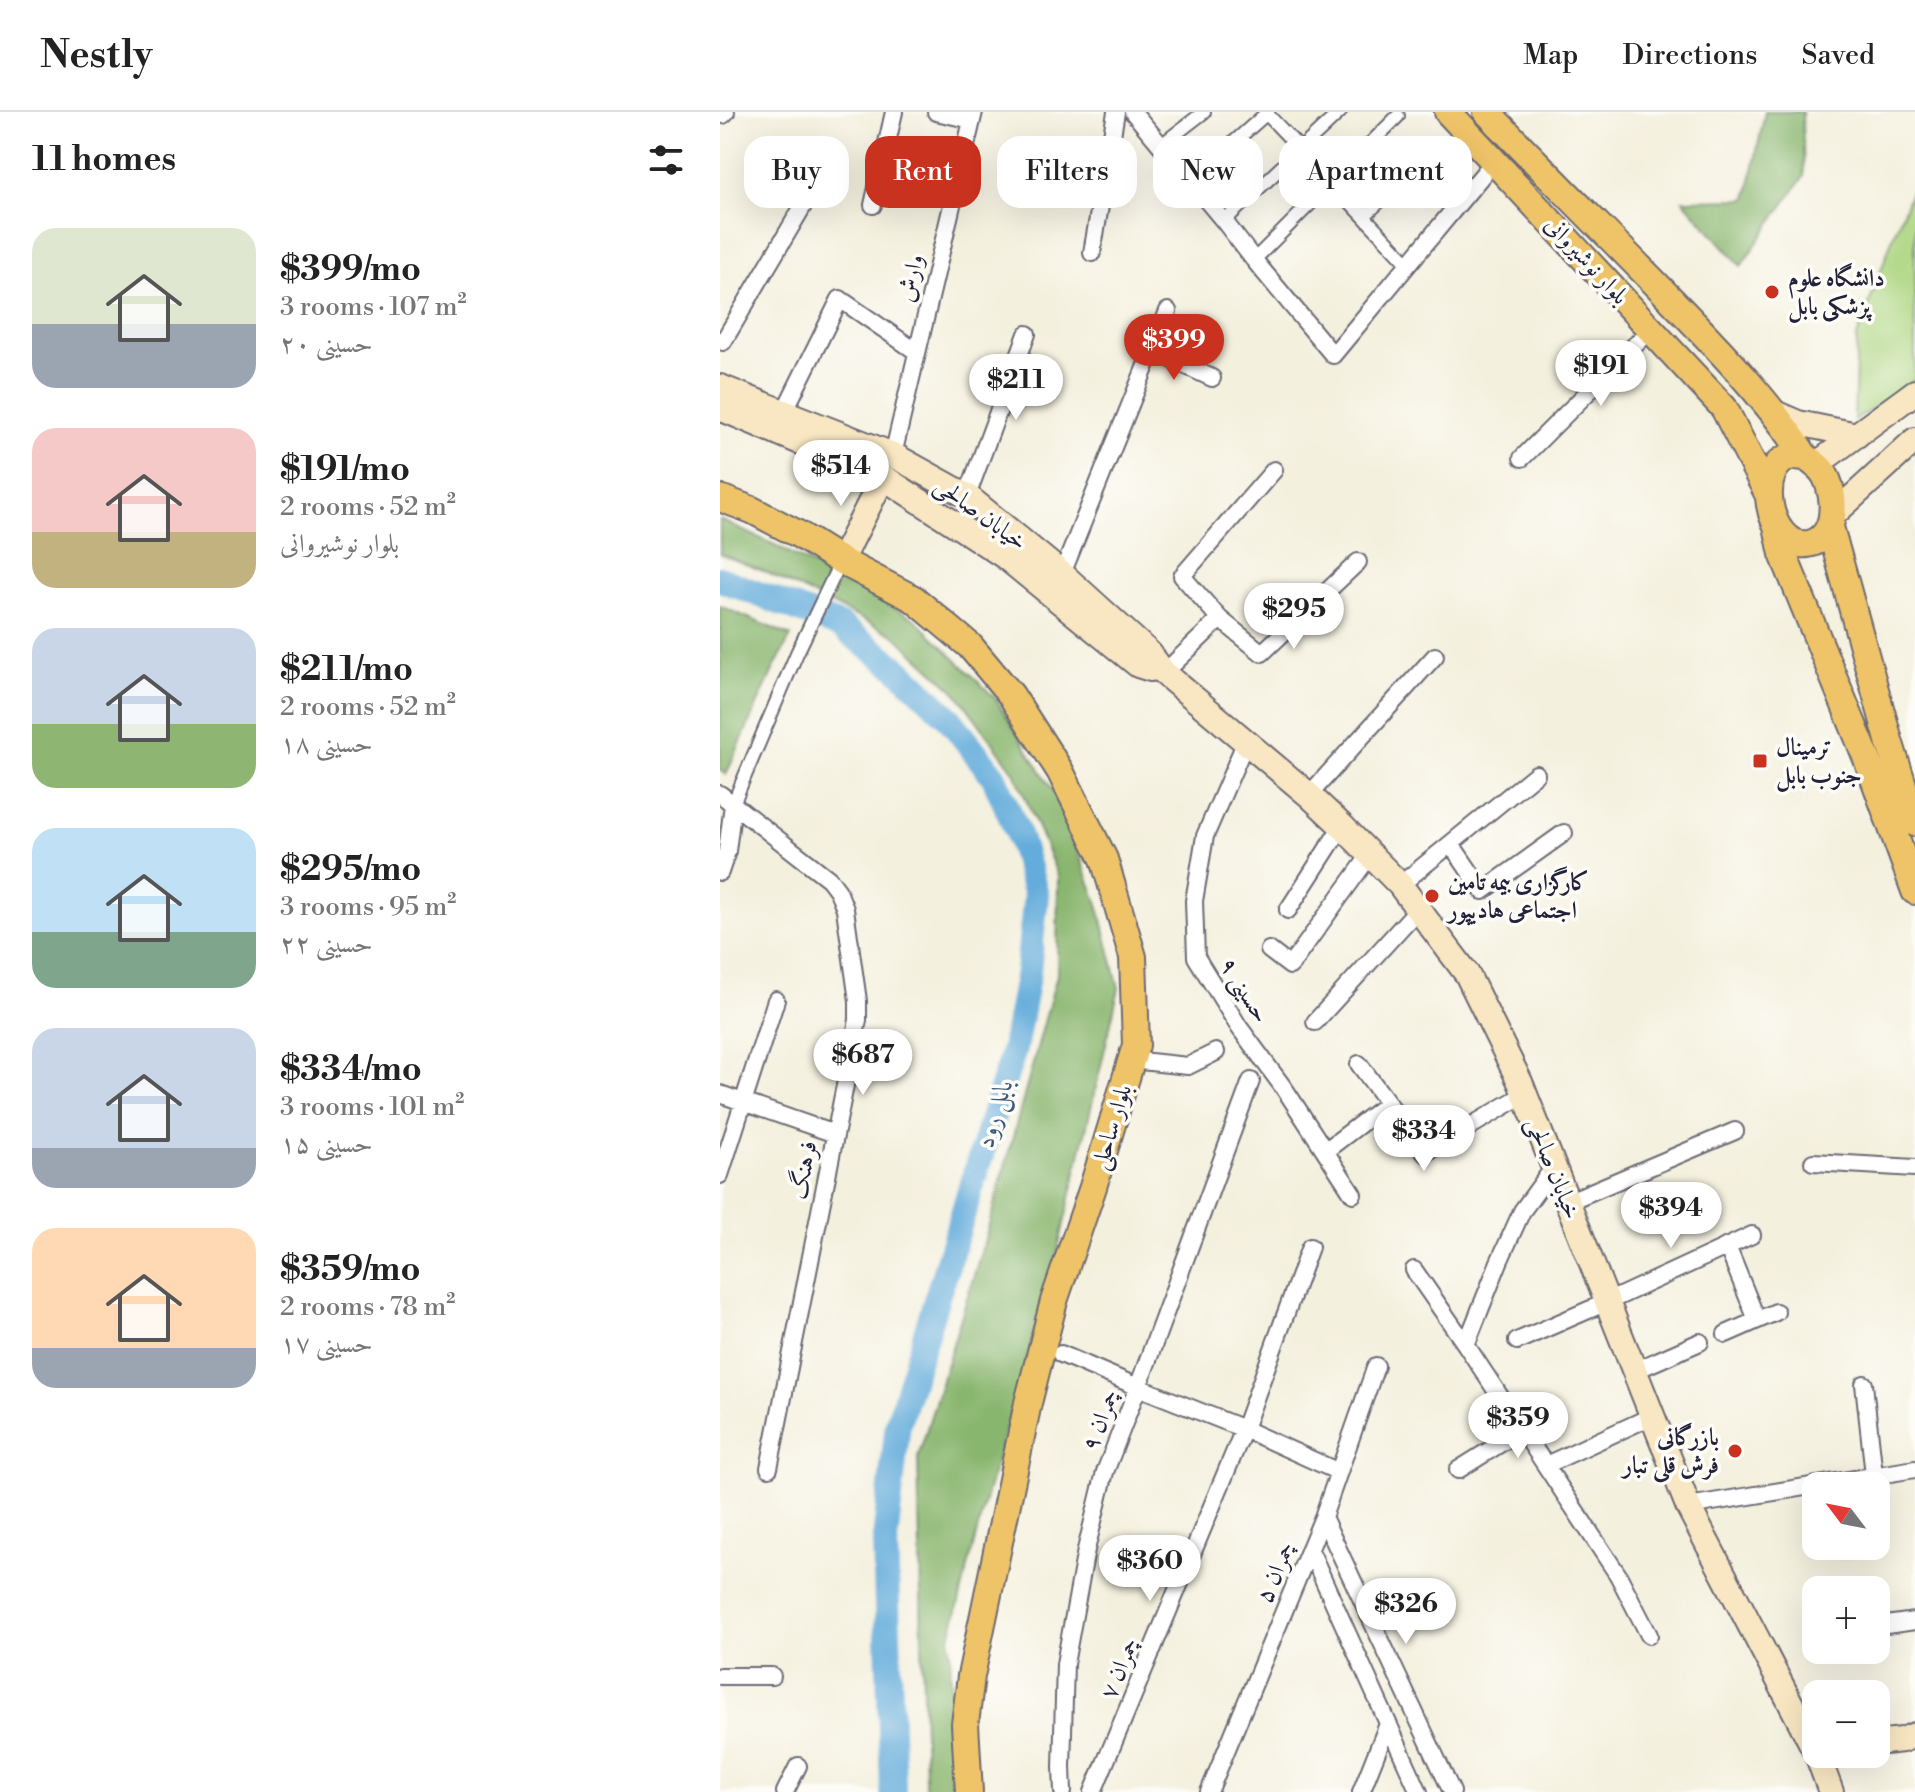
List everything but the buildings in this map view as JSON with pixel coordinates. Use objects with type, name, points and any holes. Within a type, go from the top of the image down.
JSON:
[{"type":"main road","name":"بلوار نوشیروانی","points":[[1448,112],[1724,408],[1768,494]]},
{"type":"main road","name":"بلوار نوشیروانی","points":[[1487,112],[1699,328],[1775,413],[1812,461]]},
{"type":"main road","points":[[1724,408],[1742,417],[1753,416],[1756,412],[1751,385]]},
{"type":"main road","name":"خيابان صالحی","points":[[720,387],[893,455],[967,496],[1062,574],[1149,653],[1164,673],[1309,795],[1400,885],[1467,974],[1525,1094],[1688,1506],[1802,1724]]},
{"type":"main road","points":[[1812,461],[1857,435],[1907,398]]},
{"type":"main road","points":[[1907,398],[1879,438],[1880,445],[1887,450],[1910,444]]},
{"type":"main road","name":"خيابان صالحی","points":[[720,408],[883,477],[1004,556],[1138,665],[1164,673]]},
{"type":"main road","points":[[1775,413],[1798,423],[1857,435]]},
{"type":"main road","points":[[1910,444],[1831,521],[1822,538],[1809,544],[1796,543],[1784,536],[1772,516],[1768,494],[1772,473],[1780,463],[1792,456],[1812,461],[1825,474],[1832,494],[1831,521],[1882,715],[1915,823]]},
{"type":"main road","points":[[841,561],[883,477]]},
{"type":"main road","name":"بلوار ساحلی","points":[[720,498],[752,510],[914,599],[970,646],[1011,695],[1060,771],[1104,859],[1133,957],[1136,1045],[1054,1301],[1028,1403],[971,1676],[965,1724],[969,1792]]},
{"type":"main road","points":[[1777,526],[1783,554],[1867,759],[1915,891]]},
{"type":"main road","points":[[1890,1741],[1915,1735]]},
{"type":"main road","name":"خيابان صالحی","points":[[1822,1768],[1831,1792]]},
{"type":"street","points":[[889,136],[894,112]]},
{"type":"street","points":[[936,112],[973,116]]},
{"type":"street","points":[[1092,253],[1116,112]]},
{"type":"street","points":[[1133,112],[1153,137]]},
{"type":"street","points":[[1173,136],[1204,112]]},
{"type":"street","points":[[1240,136],[1266,112],[1288,136]]},
{"type":"street","points":[[1314,136],[1340,112]]},
{"type":"street","name":"وارش","points":[[893,455],[973,116]]},
{"type":"street","points":[[1378,136],[1398,116]]},
{"type":"street","points":[[1213,208],[1333,355],[1494,161]]},
{"type":"street","points":[[1224,221],[1279,169]]},
{"type":"street","points":[[720,340],[723,342],[802,208]]},
{"type":"street","points":[[1254,260],[1305,208]]},
{"type":"street","points":[[1356,208],[1408,263]]},
{"type":"street","points":[[1364,216],[1373,208]]},
{"type":"street","points":[[784,412],[840,299],[917,352]]},
{"type":"street","points":[[1062,574],[1168,311]]},
{"type":"street","points":[[1522,458],[1651,329]]},
{"type":"street","points":[[967,496],[1027,334]]},
{"type":"street","points":[[1152,350],[1212,378]]},
{"type":"street","points":[[1274,470],[1182,576],[1220,619],[1262,653],[1358,562]]},
{"type":"street","points":[[720,820],[726,799],[841,561]]},
{"type":"street","points":[[1164,673],[1220,619]]},
{"type":"street","points":[[1309,795],[1435,656]]},
{"type":"street","name":"حسینی ٩","points":[[1246,741],[1205,836],[1194,901],[1196,957],[1239,1027],[1286,1091],[1353,1194]]},
{"type":"street","points":[[1400,885],[1536,774]]},
{"type":"street","points":[[720,872],[727,851],[726,799]]},
{"type":"street","name":"فرهنگ","points":[[726,799],[829,879],[841,897],[858,1009],[769,1468]]},
{"type":"street","points":[[1288,910],[1342,826]]},
{"type":"street","points":[[1451,844],[1483,891],[1564,833]]},
{"type":"street","points":[[1269,950],[1290,966],[1370,855]]},
{"type":"street","points":[[1315,1022],[1418,909]]},
{"type":"street","points":[[720,1175],[776,1000]]},
{"type":"street","points":[[1131,1060],[1188,1066],[1216,1052]]},
{"type":"street","points":[[1359,1064],[1425,1153],[1525,1094]]},
{"type":"street","name":"چمران ۹","points":[[1063,1792],[1065,1664],[1086,1550],[1105,1472],[1251,1081]]},
{"type":"street","points":[[720,1094],[835,1134]]},
{"type":"street","points":[[1325,1151],[1388,1103]]},
{"type":"street","points":[[1567,1202],[1735,1131]]},
{"type":"street","points":[[1813,1162],[1915,1168]]},
{"type":"street","points":[[1466,1345],[1522,1211],[1554,1167]]},
{"type":"street","points":[[1517,1341],[1752,1235]]},
{"type":"street","points":[[1727,1246],[1757,1320]]},
{"type":"street","name":"چمران ۷","points":[[1093,1792],[1244,1429],[1310,1247]]},
{"type":"street","points":[[1414,1270],[1618,1575],[1649,1635]]},
{"type":"street","points":[[1726,1334],[1776,1312]]},
{"type":"street","points":[[1634,1371],[1700,1342]]},
{"type":"street","points":[[1061,1354],[1244,1429],[1339,1472]]},
{"type":"street","name":"چمران ۵","points":[[1209,1792],[1323,1517],[1376,1366]]},
{"type":"street","points":[[1864,1384],[1874,1472]]},
{"type":"street","points":[[1546,1465],[1652,1416]]},
{"type":"street","points":[[1458,1470],[1522,1430]]},
{"type":"street","points":[[1890,1473],[1915,1469]]},
{"type":"street","points":[[1688,1506],[1802,1487]]},
{"type":"street","points":[[1323,1517],[1452,1792]]},
{"type":"street","points":[[1310,1550],[1419,1792]]},
{"type":"street","points":[[1890,1624],[1915,1621]]},
{"type":"street","points":[[720,1676],[772,1676]]},
{"type":"street","points":[[1361,1792],[1388,1724]]},
{"type":"street","points":[[785,1792],[798,1766]]},
{"type":"green space","points":[[1765,112],[1802,112],[1804,176],[1741,266],[1683,200],[1747,199]]},
{"type":"green space","points":[[1915,183],[1915,379],[1854,421],[1857,337]]},
{"type":"green space","points":[[720,520],[777,546],[915,619],[995,698],[1057,797],[1098,904],[1119,988],[1053,1271],[987,1493],[950,1638],[953,1792],[926,1792],[925,1784],[918,1458],[986,1236],[1057,975],[1058,876],[1015,773],[956,692],[894,635],[768,573],[720,554]]},
{"type":"green space","points":[[720,606],[791,636],[726,775],[720,770]]},
{"type":"waterway","name":"بابل رود","points":[[720,579],[840,626],[896,667],[948,717],[994,777],[1017,831],[1036,894],[1028,972],[1014,1049],[898,1423],[885,1541],[893,1792]]},
{"type":"place","name":"دانشگاه علوم پزشکی بابل","points":[[1772,292]]},
{"type":"place","name":"ترمینال جنوب بابل","points":[[1760,761]]},
{"type":"place","name":"کارگزاری بیمه تامین اجتماعی هادیپور","points":[[1432,896]]},
{"type":"place","name":"بازرگانی فرش قلی تبار","points":[[1735,1451]]}]
